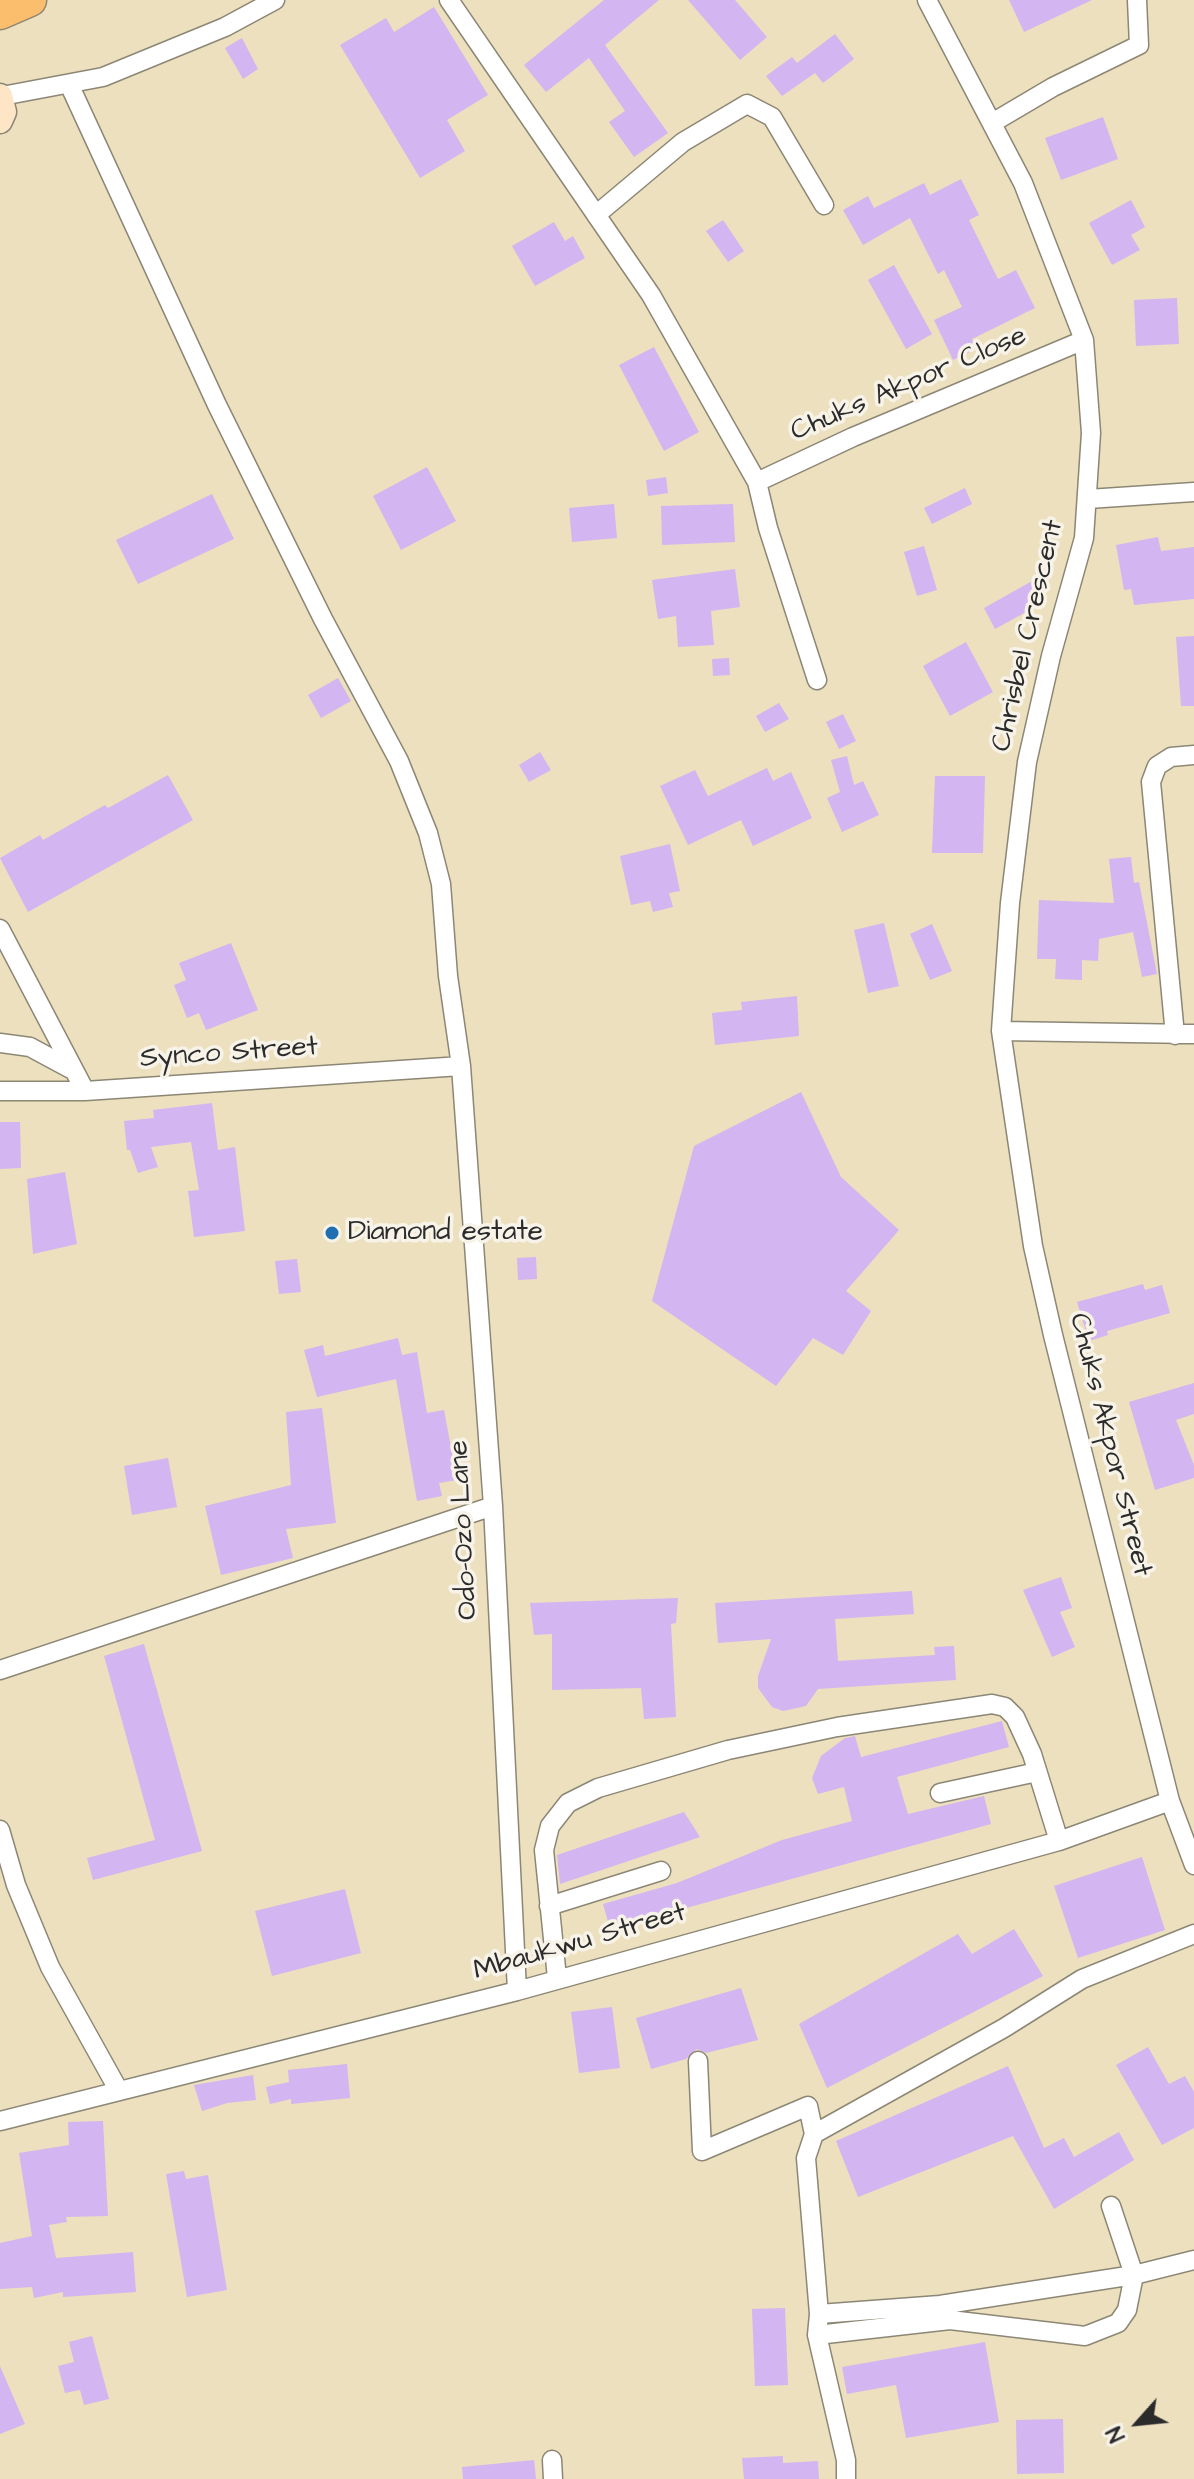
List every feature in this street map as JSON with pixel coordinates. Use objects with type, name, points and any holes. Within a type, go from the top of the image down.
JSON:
[{"type":"highway","points":[[0,13],[30,0]]},
{"type":"street","points":[[0,121],[4,112],[1,96],[103,77],[275,0]]},
{"type":"street","points":[[449,0],[651,295],[757,482],[768,528],[817,680]]},
{"type":"street","name":"Chrisbel Crescent","points":[[927,0],[1023,183],[1084,340],[1091,433],[1084,538],[1051,656],[1027,762],[1010,903],[1001,1031]]},
{"type":"street","points":[[992,123],[1139,45],[1137,0]]},
{"type":"street","name":"Odo-Ozo Lane","points":[[69,84],[217,405],[323,619],[399,761],[422,819],[441,884],[448,976],[461,1066],[493,1506],[517,1991]]},
{"type":"street","points":[[596,215],[683,142],[747,104],[772,117],[824,205]]},
{"type":"street","name":"Chuks Akpor Close","points":[[757,482],[853,437],[1084,340]]},
{"type":"street","points":[[1088,499],[1194,492]]},
{"type":"street","points":[[1001,1031],[1185,1034],[1151,782],[1157,766],[1171,757],[1194,755]]},
{"type":"street","points":[[0,929],[85,1091]]},
{"type":"street","name":"Chuks Akpor Street","points":[[1001,1031],[1033,1246],[1170,1801],[1194,1865]]},
{"type":"street","points":[[0,1043],[30,1047],[71,1069]]},
{"type":"street","name":"Synco Street","points":[[0,1091],[85,1091],[461,1066]]},
{"type":"street","points":[[0,1670],[493,1506]]},
{"type":"street","points":[[557,1978],[544,1850],[550,1826],[568,1803],[598,1788],[728,1750],[837,1727],[992,1704],[1005,1707],[1015,1717],[1059,1841]]},
{"type":"street","points":[[940,1793],[1037,1772]]},
{"type":"street","name":"Mbaukwu Street","points":[[0,2121],[517,1991],[1059,1841],[1170,1801]]},
{"type":"street","points":[[0,1830],[16,1885],[50,1967],[119,2091]]},
{"type":"street","points":[[549,1906],[661,1871]]},
{"type":"street","points":[[846,2479],[846,2460],[817,2335],[819,2314],[806,2172],[808,2144],[814,2134],[1004,2028],[1082,1979],[1194,1934]]},
{"type":"street","points":[[698,2061],[702,2151],[808,2106],[814,2134]]},
{"type":"street","points":[[817,2335],[950,2320],[1085,2336],[1118,2323],[1123,2317],[1134,2275],[1111,2206]]},
{"type":"street","points":[[819,2314],[940,2305],[1134,2275],[1194,2260]]},
{"type":"street","points":[[552,2460],[553,2479]]},
{"type":"building","points":[[604,0],[659,0],[605,45],[668,133],[634,157],[609,122],[625,111],[589,58],[546,92],[524,65]]},
{"type":"building","points":[[688,0],[735,0],[767,37],[740,60]]},
{"type":"building","points":[[1009,0],[1092,0],[1024,32]]},
{"type":"building","points":[[434,7],[488,95],[447,120],[465,151],[420,178],[340,45],[386,18],[394,32]]},
{"type":"building","points":[[835,34],[854,59],[823,83],[815,73],[782,96],[766,76],[792,57],[797,63]]},
{"type":"building","points":[[242,38],[258,69],[243,79],[225,48]]},
{"type":"building","points":[[1103,117],[1118,159],[1061,180],[1045,138]]},
{"type":"building","points":[[961,179],[979,215],[969,220],[998,279],[1016,270],[1035,308],[972,339],[976,349],[953,360],[934,320],[962,307],[944,270],[938,274],[910,218],[863,245],[843,210],[868,196],[874,208],[924,183],[930,195]]},
{"type":"building","points":[[1131,200],[1145,227],[1131,235],[1140,250],[1112,265],[1089,223]]},
{"type":"building","points":[[723,220],[744,251],[728,262],[706,231]]},
{"type":"building","points":[[554,222],[565,241],[573,236],[585,258],[535,286],[512,246]]},
{"type":"building","points":[[894,265],[932,334],[906,349],[868,280]]},
{"type":"building","points":[[1177,298],[1179,344],[1136,346],[1134,300]]},
{"type":"building","points":[[654,347],[699,432],[664,451],[619,365]]},
{"type":"building","points":[[427,467],[456,521],[401,550],[373,496]]},
{"type":"building","points":[[666,477],[668,493],[648,496],[646,480]]},
{"type":"building","points":[[965,488],[972,504],[932,524],[924,508]]},
{"type":"building","points":[[212,494],[234,539],[138,584],[116,540]]},
{"type":"building","points":[[614,504],[617,538],[572,542],[569,508]]},
{"type":"building","points":[[733,504],[735,542],[662,545],[661,506]]},
{"type":"building","points":[[1158,537],[1161,551],[1194,547],[1194,599],[1134,605],[1131,589],[1124,590],[1116,545]]},
{"type":"building","points":[[924,546],[937,590],[917,596],[904,552]]},
{"type":"building","points":[[735,569],[740,607],[711,611],[714,645],[678,647],[676,616],[658,619],[652,580]]},
{"type":"building","points":[[1034,580],[1046,601],[995,629],[984,608]]},
{"type":"building","points":[[1194,636],[1194,706],[1181,706],[1176,637]]},
{"type":"building","points":[[966,642],[993,692],[950,716],[923,666]]},
{"type":"building","points":[[729,658],[730,675],[713,676],[712,659]]},
{"type":"building","points":[[338,678],[351,701],[321,718],[308,695]]},
{"type":"building","points":[[779,703],[789,719],[765,732],[756,716]]},
{"type":"building","points":[[843,714],[856,741],[839,749],[826,722]]},
{"type":"building","points":[[540,752],[551,770],[529,782],[519,765]]},
{"type":"building","points":[[847,756],[854,785],[863,781],[879,815],[842,832],[827,798],[840,792],[831,760]]},
{"type":"building","points":[[767,768],[773,781],[791,772],[812,818],[753,846],[741,820],[688,845],[660,786],[695,770],[708,796]]},
{"type":"building","points":[[168,775],[193,820],[28,912],[0,858],[40,835],[43,840],[105,805],[108,808]]},
{"type":"building","points":[[935,776],[985,776],[983,853],[932,853]]},
{"type":"building","points":[[670,844],[680,891],[669,893],[673,907],[653,912],[650,901],[631,905],[620,856]]},
{"type":"building","points":[[1131,857],[1134,883],[1139,882],[1157,974],[1142,977],[1133,932],[1099,939],[1098,961],[1082,960],[1082,980],[1055,979],[1056,959],[1037,959],[1039,900],[1114,903],[1109,859]]},
{"type":"building","points":[[884,923],[899,986],[868,993],[854,930]]},
{"type":"building","points":[[932,924],[952,971],[930,980],[910,934]]},
{"type":"building","points":[[231,943],[258,1010],[206,1030],[199,1013],[187,1018],[174,985],[186,980],[179,963]]},
{"type":"building","points":[[797,996],[799,1036],[715,1045],[712,1013],[742,1010],[741,1002]]},
{"type":"building","points":[[801,1092],[841,1177],[899,1230],[846,1291],[871,1311],[843,1355],[813,1338],[776,1386],[652,1301],[694,1146]]},
{"type":"building","points":[[212,1103],[218,1150],[235,1147],[245,1231],[194,1237],[188,1191],[199,1190],[191,1142],[151,1147],[158,1167],[138,1173],[130,1150],[127,1150],[124,1121],[154,1118],[153,1110]]},
{"type":"building","points":[[0,1122],[20,1122],[21,1168],[0,1169]]},
{"type":"building","points":[[65,1172],[77,1244],[33,1254],[27,1179]]},
{"type":"building","points":[[536,1257],[537,1279],[518,1280],[517,1258]]},
{"type":"building","points":[[297,1259],[301,1292],[279,1294],[275,1261]]},
{"type":"building","points":[[1143,1284],[1145,1290],[1162,1285],[1170,1313],[1107,1331],[1108,1335],[1089,1341],[1077,1302]]},
{"type":"building","points":[[398,1338],[402,1355],[417,1352],[427,1413],[444,1410],[457,1480],[439,1483],[442,1496],[417,1501],[396,1379],[317,1397],[304,1350],[323,1345],[325,1356]]},
{"type":"building","points":[[1194,1383],[1194,1414],[1176,1420],[1194,1465],[1194,1478],[1155,1490],[1129,1402]]},
{"type":"building","points":[[322,1408],[336,1523],[286,1529],[293,1558],[221,1575],[205,1506],[291,1485],[286,1412]]},
{"type":"building","points":[[168,1458],[177,1507],[132,1515],[124,1466]]},
{"type":"building","points":[[1061,1577],[1072,1608],[1060,1612],[1075,1647],[1052,1657],[1023,1590]]},
{"type":"building","points":[[912,1591],[914,1614],[835,1619],[838,1661],[935,1655],[934,1647],[954,1646],[956,1680],[818,1689],[806,1706],[783,1711],[772,1707],[758,1688],[758,1676],[771,1639],[718,1643],[715,1603]]},
{"type":"building","points":[[678,1598],[676,1623],[671,1624],[676,1717],[644,1719],[641,1688],[552,1690],[552,1634],[534,1635],[530,1603]]},
{"type":"building","points":[[144,1644],[202,1851],[93,1880],[87,1858],[155,1840],[104,1656]]},
{"type":"building","points":[[1002,1721],[1009,1747],[897,1777],[908,1814],[984,1796],[991,1824],[610,1929],[603,1904],[677,1883],[782,1840],[852,1821],[844,1787],[818,1794],[812,1778],[821,1756],[845,1738],[855,1736],[861,1757]]},
{"type":"building","points":[[684,1812],[700,1837],[560,1884],[557,1855]]},
{"type":"building","points":[[1142,1857],[1165,1930],[1078,1958],[1054,1886]]},
{"type":"building","points":[[345,1889],[361,1953],[272,1976],[255,1911]]},
{"type":"building","points":[[1014,1929],[1043,1976],[827,2088],[799,2024],[958,1934],[972,1954]]},
{"type":"building","points":[[741,1988],[758,2040],[706,2053],[697,2049],[686,2059],[651,2069],[636,2018]]},
{"type":"building","points":[[612,2007],[620,2068],[579,2073],[571,2012]]},
{"type":"building","points":[[1148,2047],[1169,2084],[1185,2076],[1194,2092],[1194,2128],[1162,2145],[1116,2065]]},
{"type":"building","points":[[347,2064],[350,2098],[291,2104],[291,2099],[270,2104],[266,2087],[289,2082],[288,2070]]},
{"type":"building","points":[[1008,2066],[1044,2148],[1064,2138],[1074,2157],[1119,2132],[1134,2160],[1054,2209],[1013,2136],[858,2197],[836,2141]]},
{"type":"building","points":[[253,2075],[256,2100],[227,2103],[202,2111],[194,2085]]},
{"type":"building","points":[[103,2121],[108,2216],[66,2217],[67,2222],[49,2225],[56,2258],[133,2252],[136,2292],[63,2297],[63,2292],[34,2298],[32,2287],[0,2289],[0,2243],[32,2236],[19,2153],[69,2145],[68,2122]]},
{"type":"building","points":[[184,2171],[186,2179],[208,2175],[227,2290],[187,2297],[166,2174]]},
{"type":"building","points":[[785,2308],[788,2385],[755,2386],[752,2309]]},
{"type":"building","points":[[92,2336],[109,2399],[84,2405],[80,2390],[65,2393],[58,2366],[74,2362],[69,2342]]},
{"type":"building","points":[[985,2342],[999,2422],[906,2438],[896,2385],[847,2394],[842,2367]]},
{"type":"building","points":[[0,2366],[25,2424],[0,2434]]},
{"type":"building","points":[[1063,2419],[1064,2473],[1017,2474],[1016,2420]]},
{"type":"building","points":[[783,2456],[783,2463],[818,2461],[819,2479],[744,2479],[742,2458]]},
{"type":"building","points":[[534,2460],[536,2479],[463,2479],[462,2467]]},
{"type":"place","name":"Diamond estate","points":[[332,1233]]}]
